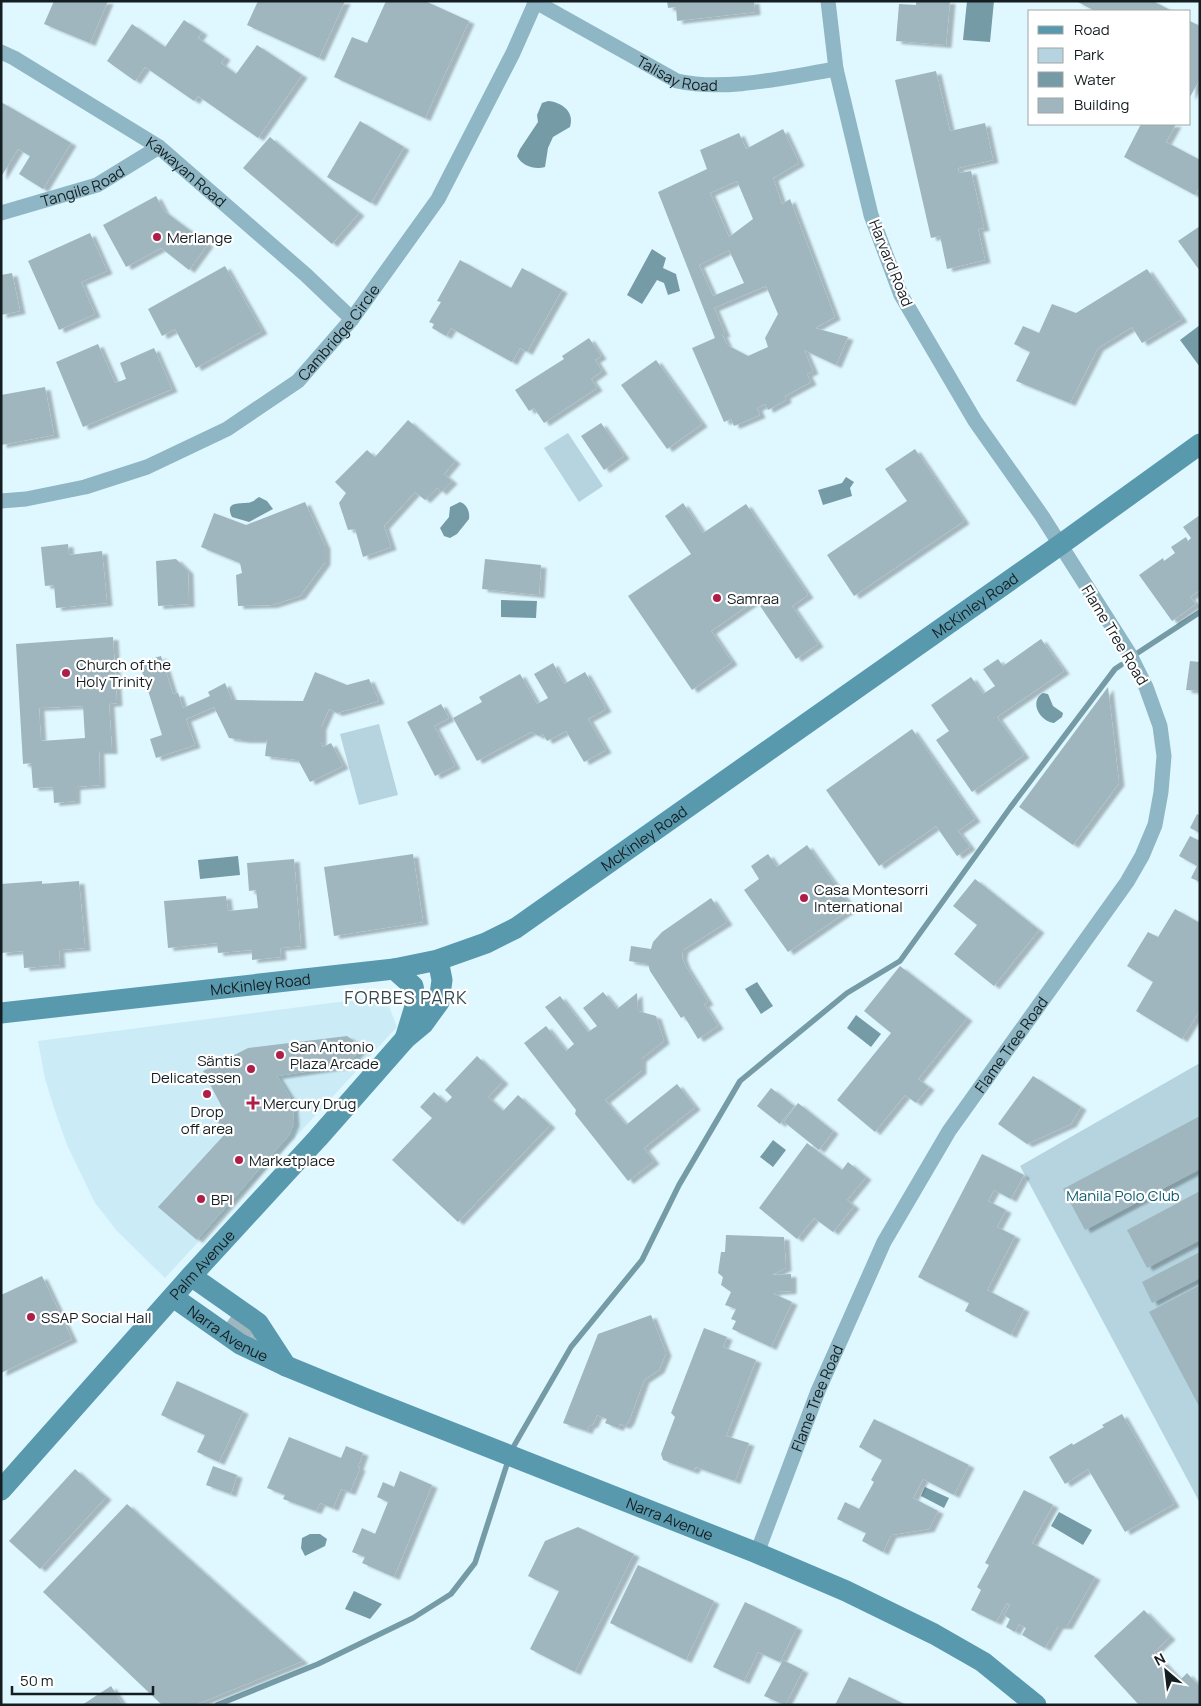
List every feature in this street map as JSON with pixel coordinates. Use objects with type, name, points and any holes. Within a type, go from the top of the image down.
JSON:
[{"type":"street","name":"Talisay Road","points":[[535,1],[677,81],[694,85],[718,86],[836,70]]},
{"type":"street","name":"Cambridge Circle","points":[[1,501],[26,499],[68,490],[147,467],[227,429],[298,381],[352,319],[438,199],[513,53],[535,1]]},
{"type":"street","name":"Harvard Road","points":[[828,1],[836,70],[872,215],[901,295],[975,421],[1042,516],[1060,545]]},
{"type":"street","name":"Kawayan Road","points":[[1,52],[14,58],[158,147],[306,275],[352,319]]},
{"type":"street","name":"Tangile Road","points":[[1,213],[97,185],[158,147]]},
{"type":"street","name":"McKinley Road","points":[[1,1013],[394,970],[438,960],[486,943],[516,928],[1060,545],[1200,444]]},
{"type":"street","name":"Flame Tree Road","points":[[757,1553],[818,1391],[884,1242],[949,1131],[1127,882],[1142,856],[1155,825],[1161,792],[1164,756],[1157,718],[1146,687],[1129,653],[1060,545]]},
{"type":"street","name":"Palm Avenue","points":[[1,1490],[405,1039],[423,1024],[439,1002],[442,980],[438,960]]},
{"type":"street","name":"Palm Avenue","points":[[394,970],[413,986],[416,1003],[405,1039]]},
{"type":"street","name":"Narra Avenue","points":[[191,1276],[258,1322],[286,1366]]},
{"type":"street","name":"Narra Avenue","points":[[173,1297],[240,1344],[286,1366],[757,1553],[846,1591],[934,1634],[983,1662],[1036,1705]]},
{"type":"shaded area","points":[[385,996],[397,1027],[165,1278],[117,1231],[95,1203],[67,1145],[55,1111],[45,1079],[38,1041]]},
{"type":"green space","points":[[568,433],[603,486],[579,502],[544,448]]},
{"type":"green space","points":[[379,724],[398,795],[359,805],[340,734]]},
{"type":"green space","name":"Manila Polo Club","points":[[1200,1063],[1200,1503],[1020,1166]]},
{"type":"water","points":[[967,1],[994,1],[990,42],[963,40]]},
{"type":"water","points":[[548,101],[558,103],[569,112],[571,117],[570,127],[553,137],[548,148],[545,167],[525,165],[517,156],[538,122],[537,115],[542,103]]},
{"type":"water","points":[[652,249],[666,258],[663,268],[676,274],[680,291],[668,295],[664,283],[657,280],[642,304],[627,295]]},
{"type":"water","points":[[1200,325],[1200,367],[1180,340]]},
{"type":"water","points":[[846,477],[854,482],[850,488],[852,496],[823,505],[818,490],[842,483]]},
{"type":"water","points":[[259,497],[267,501],[273,509],[249,522],[232,517],[230,507],[232,505],[248,503]]},
{"type":"water","points":[[460,502],[468,509],[469,519],[457,534],[450,538],[444,536],[440,528],[449,517],[450,507]]},
{"type":"water","points":[[501,600],[537,601],[536,618],[501,617]]},
{"type":"water","points":[[1043,693],[1048,694],[1053,706],[1063,713],[1062,717],[1054,723],[1040,715],[1036,705]]},
{"type":"water","points":[[238,856],[240,875],[200,879],[198,860]]},
{"type":"water","points":[[757,982],[773,1006],[761,1014],[745,989]]},
{"type":"water","points":[[856,1015],[881,1034],[871,1047],[847,1028]]},
{"type":"water","points":[[773,1140],[786,1150],[773,1167],[760,1157]]},
{"type":"water","points":[[925,1487],[949,1498],[944,1508],[921,1496]]},
{"type":"water","points":[[1059,1512],[1092,1530],[1083,1545],[1051,1526]]},
{"type":"water","points":[[310,1534],[320,1534],[327,1539],[325,1546],[305,1556],[301,1548],[302,1538]]},
{"type":"water","points":[[354,1591],[382,1604],[370,1619],[345,1609]]},
{"type":"building","points":[[54,1],[108,1],[90,43],[44,24]]},
{"type":"building","points":[[258,1],[345,1],[319,58],[247,25]]},
{"type":"building","points":[[386,1],[425,1],[469,21],[425,118],[334,77],[352,37],[367,43]]},
{"type":"building","points":[[667,1],[754,1],[755,12],[677,21],[676,7],[668,8]]},
{"type":"building","points":[[916,1],[950,1],[946,45],[896,41],[899,4],[916,5]]},
{"type":"building","points":[[1076,1],[1153,1],[1170,10],[1093,10]]},
{"type":"building","points":[[184,20],[202,32],[198,38],[225,57],[221,63],[236,74],[257,45],[302,75],[258,138],[198,96],[194,101],[145,67],[135,81],[107,61],[132,24],[165,47]]},
{"type":"building","points":[[1191,22],[1200,26],[1200,79],[1191,95]]},
{"type":"building","points":[[936,71],[950,131],[985,123],[993,160],[958,168],[959,173],[971,171],[984,228],[978,229],[985,260],[947,269],[940,236],[931,238],[895,80]]},
{"type":"building","points":[[1,102],[71,143],[43,189],[19,174],[30,156],[18,149],[1,177]]},
{"type":"building","points":[[360,121],[404,147],[371,203],[327,177]]},
{"type":"building","points":[[1140,125],[1175,125],[1166,142],[1200,160],[1200,186],[1195,195],[1124,157]]},
{"type":"building","points":[[783,129],[799,163],[773,178],[782,204],[790,199],[835,317],[815,328],[848,337],[836,365],[804,350],[813,371],[807,374],[811,382],[785,396],[786,400],[768,410],[765,404],[757,408],[760,415],[734,426],[731,419],[724,422],[692,348],[715,338],[658,192],[707,169],[700,150],[739,133],[746,149]],"holes":[[[737,181],[753,219],[729,237],[710,193]],[[729,250],[744,283],[713,296],[699,265]],[[766,286],[778,314],[765,338],[768,347],[748,356],[727,345],[722,334],[725,334],[714,308]]]},
{"type":"building","points":[[270,137],[359,213],[332,244],[243,168]]},
{"type":"building","points":[[156,196],[164,211],[208,244],[189,270],[161,248],[126,267],[103,225]]},
{"type":"building","points":[[1200,226],[1200,271],[1178,241]]},
{"type":"building","points":[[90,233],[107,271],[81,282],[95,314],[59,330],[28,261]]},
{"type":"building","points":[[460,260],[511,288],[522,268],[562,290],[527,352],[520,348],[512,362],[451,328],[446,336],[432,328],[434,324],[429,322],[441,302],[437,301]]},
{"type":"building","points":[[225,266],[262,331],[196,368],[175,329],[162,336],[148,309]]},
{"type":"building","points":[[1147,269],[1182,319],[1142,343],[1132,327],[1098,348],[1070,403],[1016,381],[1030,352],[1014,344],[1023,326],[1039,333],[1052,304],[1076,313]]},
{"type":"building","points":[[12,273],[20,311],[1,315],[1,275]]},
{"type":"building","points":[[589,338],[601,356],[595,360],[602,371],[591,379],[597,388],[544,423],[534,408],[529,411],[515,390],[564,359],[562,356]]},
{"type":"building","points":[[98,344],[115,383],[126,379],[120,363],[154,348],[172,389],[83,427],[56,362]]},
{"type":"building","points":[[656,360],[702,424],[667,449],[621,385]]},
{"type":"building","points":[[45,387],[54,435],[1,445],[1,395]]},
{"type":"building","points":[[408,420],[455,461],[444,474],[452,481],[441,492],[437,488],[425,500],[415,492],[384,526],[391,547],[363,557],[355,529],[348,530],[339,503],[346,493],[335,482],[367,450],[375,457]]},
{"type":"building","points":[[601,423],[624,456],[604,470],[581,436]]},
{"type":"building","points":[[915,449],[964,521],[854,596],[827,555],[907,501],[885,469]]},
{"type":"building","points":[[305,502],[325,546],[325,562],[300,596],[272,605],[238,606],[236,575],[242,573],[240,563],[201,547],[214,513],[246,525]]},
{"type":"building","name":"Samraa","points":[[683,503],[703,533],[746,504],[808,595],[792,606],[818,644],[796,659],[756,600],[711,631],[732,662],[692,690],[628,596],[691,554],[665,516]]},
{"type":"building","points":[[1200,515],[1200,590],[1190,597],[1196,604],[1172,621],[1139,575],[1163,558],[1164,561],[1175,553],[1171,547],[1186,537],[1188,541],[1191,538],[1183,527]]},
{"type":"building","points":[[68,544],[69,555],[102,551],[107,603],[56,608],[54,585],[45,586],[41,547]]},
{"type":"building","points":[[176,559],[188,571],[189,604],[158,606],[156,561]]},
{"type":"building","points":[[485,559],[541,565],[539,595],[482,589]]},
{"type":"building","points":[[113,637],[117,703],[109,704],[112,751],[99,751],[100,785],[75,787],[75,801],[54,803],[53,787],[33,788],[31,763],[23,764],[16,644]],"holes":[[[83,706],[85,738],[41,741],[39,708]]]},
{"type":"building","points":[[1041,639],[1064,671],[997,717],[1024,755],[972,792],[936,740],[949,731],[931,705],[971,677],[983,694],[995,686],[983,669],[998,659],[1003,666]]},
{"type":"building","points":[[161,656],[173,694],[178,693],[183,708],[210,696],[208,692],[225,683],[232,700],[303,701],[315,672],[347,685],[369,679],[379,701],[337,713],[329,709],[321,727],[321,743],[323,747],[331,743],[343,766],[310,782],[298,760],[265,756],[267,740],[229,738],[214,707],[186,719],[195,745],[156,758],[150,739],[162,735],[139,662]]},
{"type":"building","points":[[1190,661],[1200,662],[1200,691],[1186,690]]},
{"type":"building","points":[[553,663],[564,684],[585,672],[606,709],[588,719],[606,750],[584,762],[566,731],[547,741],[543,734],[539,736],[531,732],[477,761],[453,718],[482,702],[479,697],[520,674],[537,704],[548,698],[534,674]]},
{"type":"building","points":[[1108,687],[1119,783],[1073,845],[1019,807]]},
{"type":"building","points":[[441,704],[449,718],[434,726],[455,766],[435,776],[407,722]]},
{"type":"building","points":[[912,729],[975,819],[958,831],[970,847],[957,856],[936,826],[879,866],[826,790]]},
{"type":"building","points":[[1197,814],[1200,816],[1200,833],[1190,828]]},
{"type":"building","points":[[1190,836],[1200,841],[1200,882],[1191,878],[1197,866],[1179,856]]},
{"type":"building","points":[[807,845],[852,908],[788,952],[744,890],[759,879],[751,866],[768,854],[777,867]]},
{"type":"building","points":[[413,854],[423,922],[334,936],[324,867]]},
{"type":"building","points":[[294,859],[301,946],[280,948],[281,957],[252,960],[252,950],[218,953],[217,943],[168,948],[164,901],[226,896],[228,911],[258,908],[256,890],[249,891],[247,863]]},
{"type":"building","points":[[975,879],[1039,930],[994,986],[954,954],[977,925],[953,906]]},
{"type":"building","points":[[42,881],[42,884],[79,881],[85,948],[59,950],[60,965],[24,968],[23,951],[1,953],[1,884]]},
{"type":"building","points":[[711,898],[727,922],[683,950],[682,957],[708,1002],[704,1004],[718,1026],[698,1039],[684,1016],[681,1018],[650,971],[648,964],[629,961],[631,946],[651,949],[653,942],[662,932]]},
{"type":"building","points":[[1175,909],[1200,923],[1200,1010],[1182,1039],[1136,1011],[1153,982],[1127,966],[1148,932],[1158,937]]},
{"type":"building","points":[[900,966],[967,1018],[918,1079],[929,1087],[916,1103],[905,1095],[875,1132],[837,1100],[891,1033],[864,1011]]},
{"type":"building","points":[[603,992],[617,1009],[637,993],[638,1011],[656,1016],[664,1041],[641,1059],[641,1071],[605,1100],[626,1125],[677,1084],[695,1107],[644,1148],[654,1161],[628,1181],[575,1114],[576,1110],[524,1043],[546,1026],[566,1051],[574,1044],[545,1007],[560,996],[588,1032],[597,1026],[583,1008]]},
{"type":"building","points":[[347,1036],[363,1047],[346,1066],[277,1076],[290,1097],[293,1109],[294,1123],[289,1135],[197,1240],[158,1207],[225,1134],[214,1115],[223,1109],[203,1071],[248,1048]]},
{"type":"building","points":[[477,1056],[503,1081],[488,1097],[503,1111],[518,1095],[550,1125],[458,1222],[392,1160],[432,1118],[420,1107],[434,1092],[446,1103],[452,1097],[445,1090]]},
{"type":"building","points":[[1033,1076],[1081,1107],[1071,1124],[1027,1144],[998,1124]]},
{"type":"building","points":[[771,1088],[794,1106],[780,1124],[757,1106]]},
{"type":"building","points":[[798,1103],[833,1131],[819,1150],[784,1122]]},
{"type":"building","points":[[1200,1116],[1200,1169],[1085,1230],[1063,1189]]},
{"type":"building","points":[[807,1143],[842,1170],[848,1162],[866,1177],[847,1200],[854,1206],[833,1232],[814,1218],[797,1239],[759,1208]]},
{"type":"building","points":[[982,1154],[1024,1175],[1011,1199],[994,1190],[988,1201],[1006,1210],[997,1227],[1015,1236],[987,1290],[1024,1309],[1011,1335],[965,1311],[969,1303],[918,1277]]},
{"type":"building","points":[[1200,1191],[1200,1240],[1147,1268],[1127,1230]]},
{"type":"building","points":[[726,1235],[784,1237],[786,1268],[772,1275],[791,1274],[791,1291],[775,1292],[774,1294],[792,1302],[771,1347],[732,1329],[736,1321],[731,1319],[736,1309],[725,1305],[731,1292],[721,1285],[723,1277],[718,1273],[721,1252],[725,1252]]},
{"type":"building","points":[[1200,1252],[1200,1278],[1152,1303],[1142,1282]]},
{"type":"building","name":"SSAP Social Hall","points":[[42,1276],[72,1339],[1,1373],[1,1295]]},
{"type":"building","points":[[1200,1285],[1200,1408],[1149,1312]]},
{"type":"building","points":[[234,1312],[257,1328],[248,1341],[225,1325]]},
{"type":"building","points":[[651,1315],[666,1353],[659,1370],[644,1380],[629,1421],[625,1426],[620,1424],[618,1428],[605,1423],[607,1419],[597,1415],[587,1431],[563,1423],[598,1334]]},
{"type":"building","points":[[704,1328],[727,1337],[723,1347],[756,1360],[726,1436],[749,1443],[735,1481],[696,1467],[693,1471],[663,1460],[661,1454],[675,1417],[671,1413]]},
{"type":"building","points":[[177,1381],[243,1411],[219,1462],[197,1452],[205,1435],[161,1415]]},
{"type":"building","points":[[1122,1414],[1174,1504],[1125,1532],[1088,1469],[1065,1484],[1049,1457],[1104,1427],[1102,1425]]},
{"type":"building","points":[[874,1419],[969,1465],[954,1495],[923,1479],[913,1498],[938,1511],[929,1529],[891,1535],[883,1552],[862,1541],[866,1533],[837,1519],[845,1502],[859,1509],[874,1482],[871,1480],[882,1460],[859,1447]]},
{"type":"building","points":[[289,1437],[341,1458],[346,1446],[363,1453],[358,1467],[360,1468],[350,1492],[341,1489],[333,1508],[320,1503],[316,1511],[283,1499],[285,1495],[267,1488]]},
{"type":"building","points":[[213,1466],[237,1475],[231,1494],[206,1485]]},
{"type":"building","points":[[75,1469],[106,1497],[40,1569],[9,1541]]},
{"type":"building","points":[[400,1471],[432,1485],[394,1577],[362,1563],[365,1557],[352,1552],[362,1528],[375,1534],[388,1502],[377,1497],[383,1482],[394,1487]]},
{"type":"building","points":[[1024,1490],[1053,1505],[1032,1543],[1095,1577],[1067,1626],[1058,1626],[1045,1648],[1022,1635],[1026,1628],[1019,1624],[1015,1632],[1006,1627],[1010,1619],[1004,1615],[1010,1605],[1007,1603],[996,1622],[971,1610],[981,1590],[977,1587],[989,1565],[985,1563]]},
{"type":"building","points":[[127,1504],[303,1661],[195,1705],[162,1705],[43,1592]]},
{"type":"building","points":[[578,1527],[634,1554],[575,1672],[530,1649],[559,1591],[528,1576],[545,1541]]},
{"type":"building","points":[[638,1565],[714,1601],[686,1660],[610,1623]]},
{"type":"building","points":[[745,1602],[797,1627],[780,1662],[758,1652],[744,1681],[713,1667]]},
{"type":"building","points":[[1144,1610],[1170,1637],[1154,1652],[1180,1680],[1187,1673],[1200,1687],[1200,1702],[1197,1705],[1139,1705],[1094,1656]]},
{"type":"building","points":[[783,1660],[803,1670],[785,1705],[764,1696]]},
{"type":"building","points":[[849,1677],[906,1705],[835,1705]]},
{"type":"building","points":[[111,1686],[123,1705],[82,1705]]},
{"type":"waterway","points":[[1136,654],[1200,612]]},
{"type":"waterway","points":[[511,1451],[571,1347],[642,1260],[679,1185],[740,1081],[847,993],[900,961],[1010,808],[1115,669],[1121,665]]},
{"type":"waterway","points":[[217,1705],[318,1664],[413,1618],[451,1594],[475,1563],[508,1461]]},
{"type":"place","name":"Merlange","points":[[157,237]]},
{"type":"place","name":"Samraa","points":[[717,598]]},
{"type":"place","name":"Church of the Holy Trinity","points":[[66,673]]},
{"type":"place","name":"Casa Montesorri International","points":[[804,898]]},
{"type":"place","name":"San Antonio Plaza Arcade","points":[[280,1055]]},
{"type":"place","name":"Säntis Delicatessen","points":[[251,1069]]},
{"type":"place","name":"Drop off area","points":[[207,1094]]},
{"type":"place","name":"Mercury Drug","points":[[253,1103]]},
{"type":"place","name":"Marketplace","points":[[239,1160]]},
{"type":"place","name":"BPI","points":[[201,1199]]},
{"type":"place","name":"SSAP Social Hall","points":[[31,1317]]},
{"type":"district","name":"FORBES PARK","points":[[406,997]]}]
